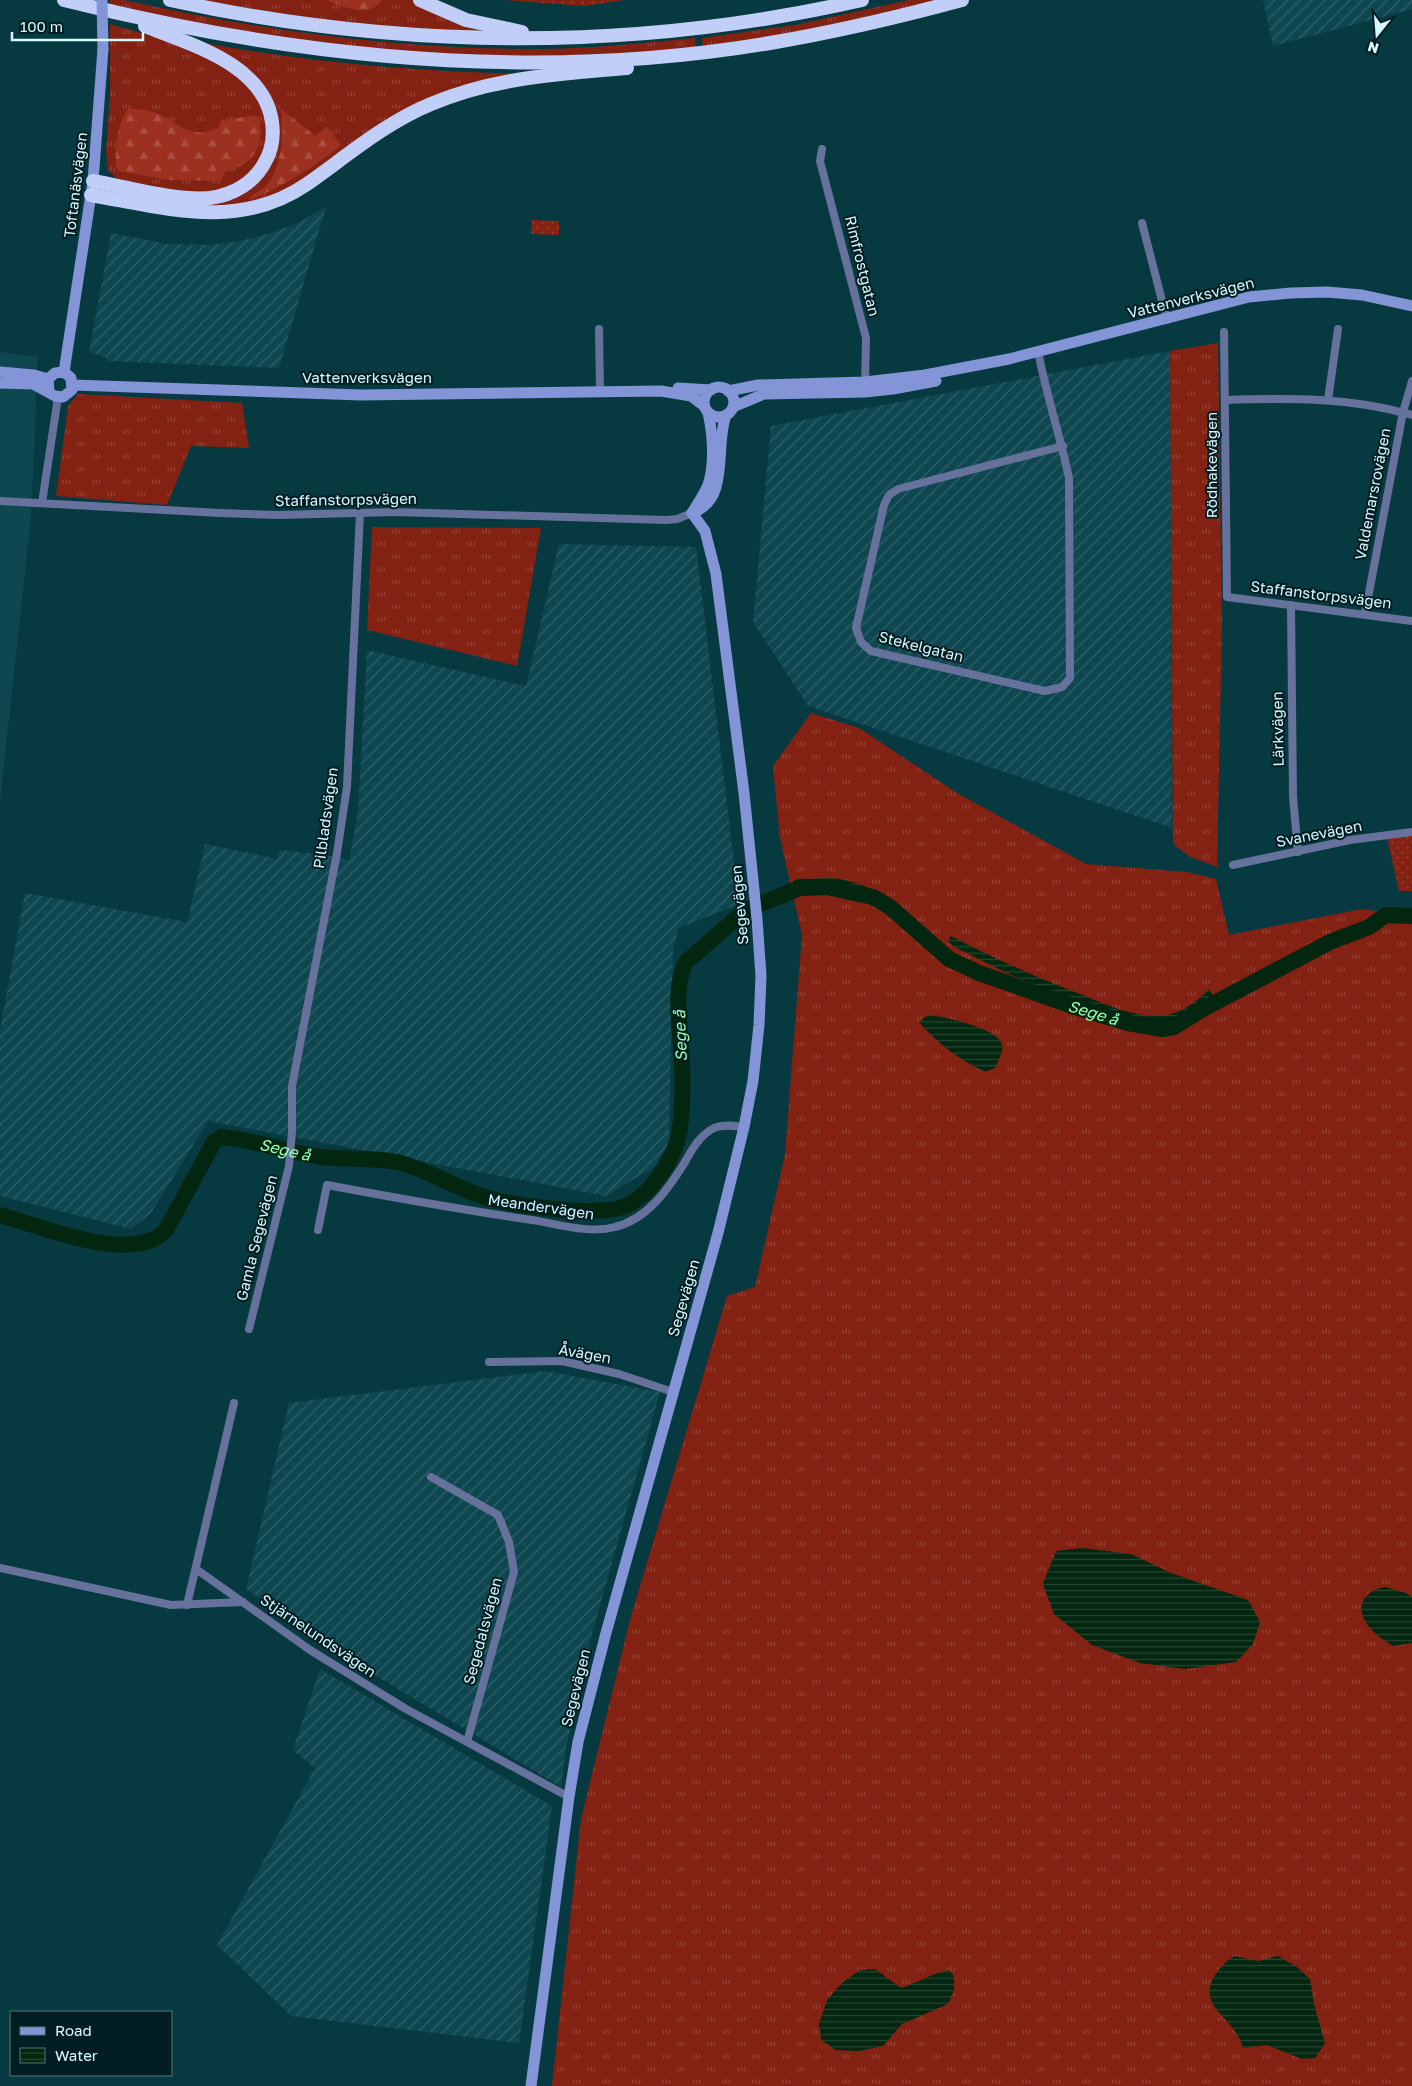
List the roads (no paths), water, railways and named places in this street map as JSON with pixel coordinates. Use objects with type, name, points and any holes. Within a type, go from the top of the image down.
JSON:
[{"type":"highway","points":[[64,0],[106,6],[216,34],[288,46],[348,54],[452,62],[526,63],[608,60],[769,44]]},
{"type":"highway","points":[[170,0],[273,20],[406,35],[501,39],[615,34],[713,26],[780,16],[862,0]]},
{"type":"highway","points":[[420,0],[466,20],[511,30],[560,35],[615,34]]},
{"type":"highway","points":[[91,195],[198,212],[226,213],[250,210],[276,201],[296,190],[408,114],[462,92],[495,83],[544,75],[689,62],[895,18],[962,0]]},
{"type":"highway","points":[[93,181],[194,198],[221,196],[233,192],[254,177],[268,158],[273,139],[268,105],[255,85],[238,70],[202,49],[106,6]]},
{"type":"street","name":"Toftanäsvägen","points":[[64,372],[93,181],[106,6]]},
{"type":"street","name":"Rimfrostgatan","points":[[822,150],[820,161],[866,338],[865,387]]},
{"type":"street","points":[[1142,223],[1167,320]]},
{"type":"street","name":"Vattenverksvägen","points":[[729,411],[764,394],[865,387],[1009,359],[1167,320],[1249,297],[1326,292],[1362,295],[1412,306]]},
{"type":"street","points":[[599,329],[600,391]]},
{"type":"street","points":[[1328,400],[1338,329]]},
{"type":"street","name":"Rödhakevägen","points":[[1224,332],[1227,597]]},
{"type":"street","name":"Stekelgatan","points":[[1038,351],[1063,446],[1070,478],[1070,678],[1062,687],[1045,691],[871,650],[861,642],[856,628],[884,505],[889,495],[898,490],[1063,446]]},
{"type":"street","points":[[0,372],[34,375],[48,379]]},
{"type":"street","points":[[0,383],[33,384],[54,394],[69,394],[73,385],[72,378],[64,372],[55,373],[48,379]]},
{"type":"street","points":[[42,503],[54,394],[48,379]]},
{"type":"street","name":"Valdemarsrovägen","points":[[1365,614],[1403,412],[1412,381]]},
{"type":"street","name":"Vattenverksvägen","points":[[728,390],[766,384],[865,387]]},
{"type":"street","name":"Vattenverksvägen","points":[[73,385],[361,395],[661,391],[691,396],[706,409]]},
{"type":"street","name":"Vattenverksvägen","points":[[661,391],[674,388],[712,390]]},
{"type":"street","points":[[720,388],[728,390],[732,396],[729,411],[721,430],[719,474],[716,488],[708,505],[692,513],[705,491],[710,477],[711,430],[706,409],[706,394],[720,388]]},
{"type":"street","points":[[1225,400],[1303,398],[1328,400],[1412,415]]},
{"type":"street","points":[[706,409],[717,417],[729,411]]},
{"type":"street","name":"Staffanstorpsvägen","points":[[0,501],[220,514],[360,513],[666,520],[677,519],[692,513]]},
{"type":"street","name":"Pilbladsvägen","points":[[292,1124],[292,1086],[337,853],[347,787],[360,513]]},
{"type":"street","name":"Segevägen","points":[[531,2086],[578,1742],[606,1633],[718,1233],[744,1128],[759,1024],[761,976],[757,919],[743,783],[716,574],[705,531],[692,513]]},
{"type":"street","name":"Staffanstorpsvägen","points":[[1227,597],[1412,621]]},
{"type":"street","name":"Lärkvägen","points":[[1291,605],[1293,797],[1298,852]]},
{"type":"street","name":"Svanevägen","points":[[1233,866],[1350,840],[1412,832]]},
{"type":"street","name":"Gamla Segevägen","points":[[249,1329],[289,1166],[292,1124]]},
{"type":"street","name":"Meandervägen","points":[[318,1230],[327,1185],[440,1206],[580,1228],[613,1228],[632,1220],[652,1206],[670,1186],[691,1152],[706,1133],[720,1126],[744,1128]]},
{"type":"street","name":"Åvägen","points":[[488,1362],[562,1361],[619,1374],[673,1392]]},
{"type":"street","points":[[187,1605],[234,1403]]},
{"type":"street","name":"Segedalsvägen","points":[[431,1477],[498,1515],[509,1542],[514,1572],[467,1742]]},
{"type":"street","name":"Stjärnelundsvägen","points":[[0,1568],[152,1602],[187,1605],[243,1602],[318,1655],[406,1709],[569,1797]]},
{"type":"street","points":[[196,1569],[243,1602]]},
{"type":"water","points":[[833,878],[869,888],[901,907],[898,911],[861,890],[835,883],[807,883],[793,886],[793,881],[799,879]]},
{"type":"water","points":[[951,936],[1031,974],[1109,1006],[1129,1012],[1150,1016],[1173,1014],[1199,999],[1209,989],[1214,997],[1177,1022],[1151,1023],[1124,1018],[1061,996],[999,969],[953,946],[948,941]]},
{"type":"water","points":[[928,1015],[968,1024],[989,1032],[996,1037],[1001,1042],[1002,1049],[995,1068],[985,1072],[949,1050],[919,1022]]},
{"type":"water","points":[[1082,1548],[1131,1554],[1171,1573],[1248,1600],[1260,1622],[1253,1644],[1236,1662],[1185,1669],[1140,1663],[1092,1645],[1054,1614],[1043,1584],[1056,1551]]},
{"type":"water","points":[[1385,1587],[1406,1593],[1412,1597],[1412,1643],[1393,1646],[1376,1634],[1366,1622],[1363,1615],[1363,1602],[1370,1593]]},
{"type":"water","points":[[1234,1956],[1259,1961],[1278,1956],[1297,1967],[1310,1979],[1314,2004],[1325,2043],[1315,2058],[1302,2059],[1267,2045],[1243,2048],[1235,2031],[1216,2009],[1210,1994],[1210,1986],[1217,1972]]},
{"type":"water","points":[[875,1969],[901,1988],[949,1970],[954,1976],[954,1990],[948,2004],[902,2024],[883,2046],[859,2051],[836,2050],[821,2040],[819,2024],[827,2000],[843,1982],[860,1970]]},
{"type":"waterway","name":"Sege å","points":[[0,1215],[62,1234],[110,1244],[132,1244],[151,1240],[166,1230],[214,1142],[221,1137],[321,1157],[397,1162],[481,1196],[513,1204],[579,1211],[617,1208],[630,1204],[645,1193],[658,1178],[673,1153],[679,1136],[682,1111],[679,992],[682,971],[686,962],[746,910],[800,888],[827,887],[873,897],[890,907],[949,959],[979,973],[1072,1006],[1128,1023],[1162,1029],[1174,1027],[1203,1009],[1330,942],[1369,927],[1386,915],[1412,916]]}]
